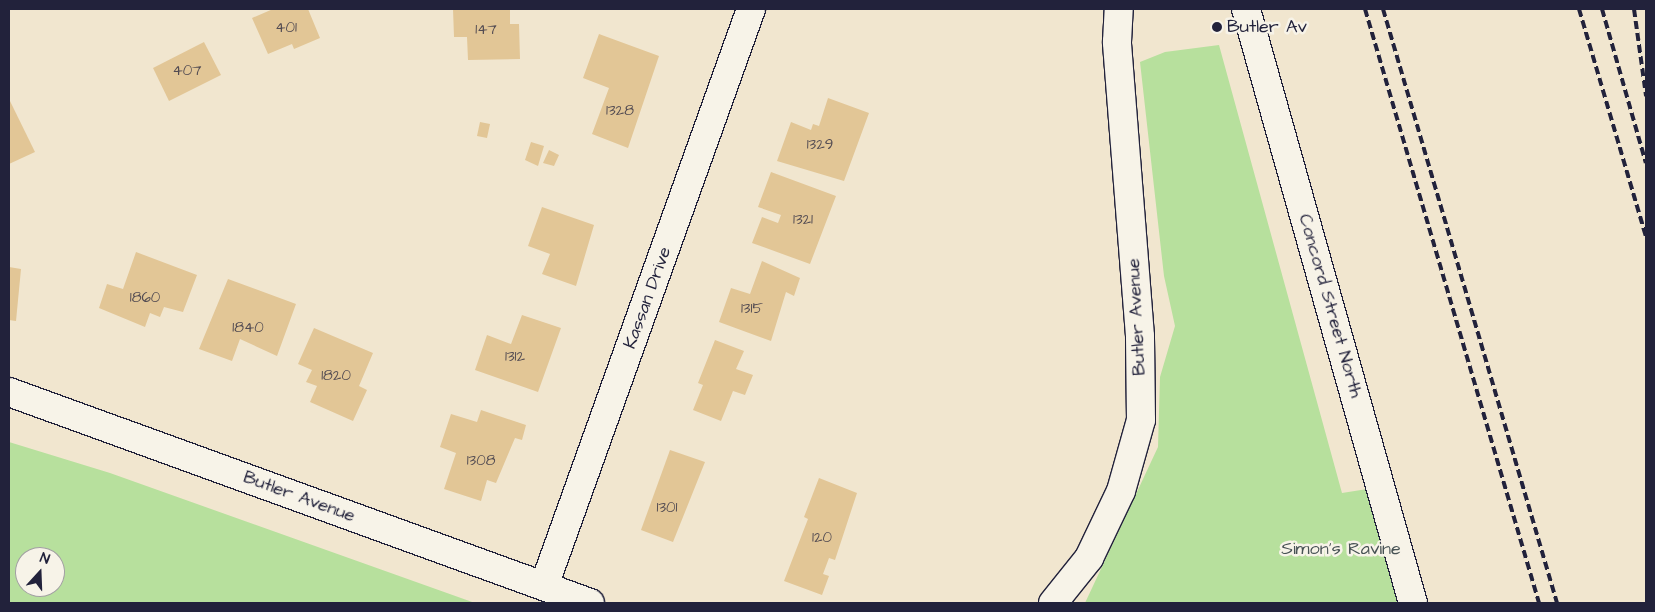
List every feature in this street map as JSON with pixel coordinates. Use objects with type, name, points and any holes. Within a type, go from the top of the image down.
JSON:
[{"type":"street","name":"Kassan Drive","points":[[544,586],[751,9]]},
{"type":"street","name":"Butler Avenue","points":[[1053,603],[1089,558],[1121,491],[1142,420],[1140,336],[1117,42],[1119,9]]},
{"type":"street","name":"Concord Street North","points":[[1246,9],[1412,603]]},
{"type":"street","name":"Butler Avenue","points":[[9,392],[590,603]]},
{"type":"green space","name":"Simon's Ravine","points":[[1219,45],[1342,493],[1380,487],[1413,603],[1085,603],[1158,447],[1160,377],[1175,326],[1164,276],[1140,62],[1165,52]]},
{"type":"green space","points":[[9,442],[110,473],[475,603],[9,603]]},
{"type":"building","points":[[273,9],[308,9],[320,38],[294,49],[292,44],[268,54],[252,18]]},
{"type":"building","points":[[453,9],[510,9],[510,24],[519,24],[520,59],[468,60],[467,37],[454,37]]},
{"type":"building","points":[[599,34],[659,56],[628,148],[592,134],[609,88],[583,78]]},
{"type":"building","points":[[204,42],[221,75],[169,101],[153,68]]},
{"type":"building","points":[[828,98],[869,113],[844,181],[777,161],[791,122],[811,130],[813,124],[819,126]]},
{"type":"building","points":[[9,99],[35,152],[9,164]]},
{"type":"building","points":[[480,122],[490,124],[487,138],[477,136]]},
{"type":"building","points":[[531,142],[544,146],[538,166],[525,160]]},
{"type":"building","points":[[549,150],[559,155],[554,166],[543,163]]},
{"type":"building","points":[[771,172],[836,196],[810,264],[752,243],[762,217],[778,223],[781,215],[758,207]]},
{"type":"building","points":[[542,207],[594,225],[576,286],[542,274],[550,254],[528,246]]},
{"type":"building","points":[[136,252],[197,275],[183,312],[164,307],[160,317],[150,313],[145,327],[99,308],[107,284],[123,289]]},
{"type":"building","points":[[762,261],[800,278],[794,296],[786,292],[771,341],[719,322],[731,288],[750,294]]},
{"type":"building","points":[[9,267],[21,269],[16,321],[9,320]]},
{"type":"building","points":[[228,279],[296,304],[277,356],[240,339],[232,361],[199,349]]},
{"type":"building","points":[[522,315],[561,328],[538,392],[475,370],[487,335],[511,344]]},
{"type":"building","points":[[314,328],[373,353],[359,386],[367,390],[353,421],[310,402],[317,386],[306,382],[312,370],[298,364]]},
{"type":"building","points":[[715,340],[744,351],[736,369],[753,375],[745,395],[733,391],[721,421],[693,410],[703,385],[698,383]]},
{"type":"building","points":[[481,410],[526,425],[522,440],[515,438],[496,483],[487,480],[481,501],[444,489],[456,453],[440,447],[451,414],[477,422]]},
{"type":"building","points":[[670,450],[705,462],[673,542],[641,530]]},
{"type":"building","points":[[819,478],[857,493],[835,560],[829,558],[823,574],[829,576],[822,595],[784,581],[808,519],[804,517]]},
{"type":"railway","points":[[1365,9],[1539,603]]},
{"type":"railway","points":[[1383,9],[1557,603]]},
{"type":"railway","points":[[1579,9],[1646,236]]},
{"type":"railway","points":[[1602,9],[1646,163]]},
{"type":"railway","points":[[1634,9],[1646,96]]},
{"type":"place","name":"Butler Av","points":[[1217,27]]}]
